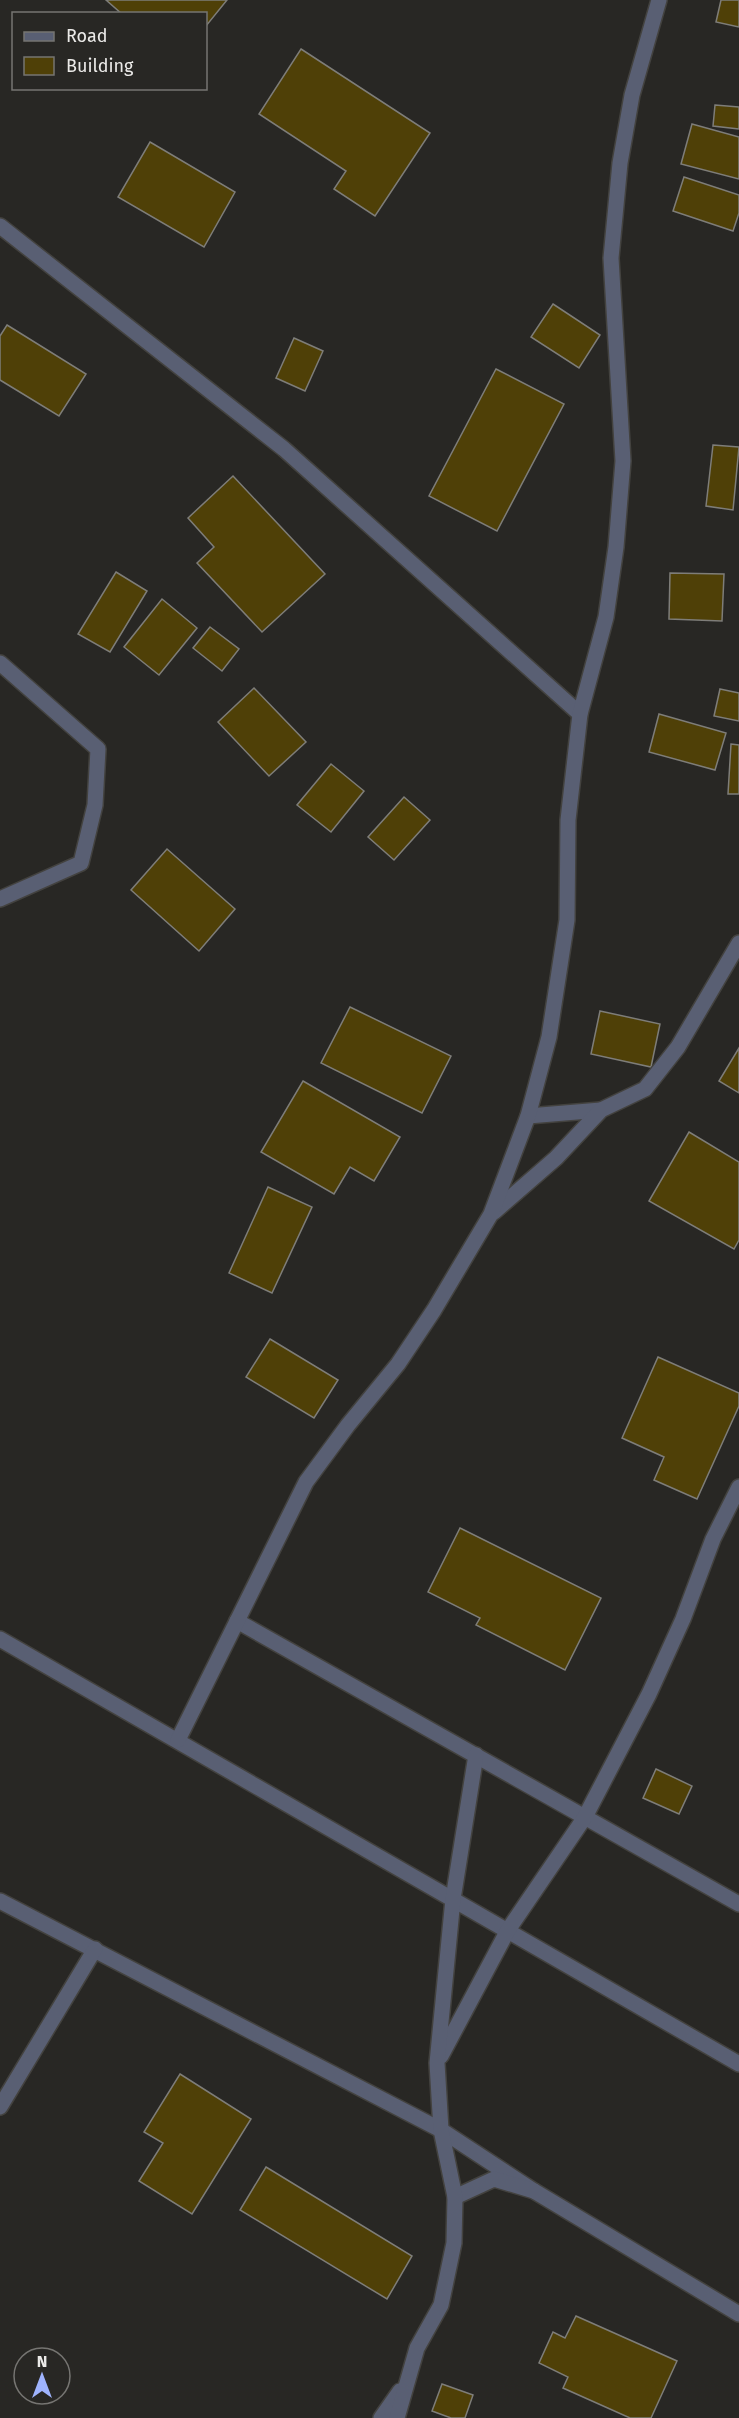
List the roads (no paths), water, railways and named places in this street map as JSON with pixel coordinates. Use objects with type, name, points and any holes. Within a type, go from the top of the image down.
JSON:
[{"type":"street","points":[[178,1740],[306,1482],[348,1425],[398,1364],[434,1310],[492,1214],[528,1116],[549,1037],[567,920],[568,820],[580,714],[606,616],[616,547],[623,461],[611,258],[620,163],[632,95],[659,0]]},
{"type":"street","points":[[0,226],[284,449],[580,714]]},
{"type":"street","points":[[0,663],[98,749],[95,805],[81,863],[0,899]]},
{"type":"street","points":[[528,1116],[601,1110],[645,1089],[678,1047],[739,943]]},
{"type":"street","points":[[492,1214],[556,1158],[601,1110]]},
{"type":"street","points":[[437,2064],[508,1930],[585,1817],[650,1694],[683,1619],[713,1539],[739,1487]]},
{"type":"street","points":[[237,1622],[739,1904]]},
{"type":"street","points":[[0,1638],[739,2064]]},
{"type":"street","points":[[397,2418],[417,2348],[441,2305],[454,2242],[455,2197],[441,2130],[437,2064],[453,1899],[476,1755]]},
{"type":"street","points":[[0,1901],[441,2130],[534,2192],[739,2314]]},
{"type":"street","points":[[0,2106],[95,1949]]},
{"type":"street","points":[[455,2197],[494,2179],[534,2192]]},
{"type":"street","points":[[381,2418],[407,2380]]}]
